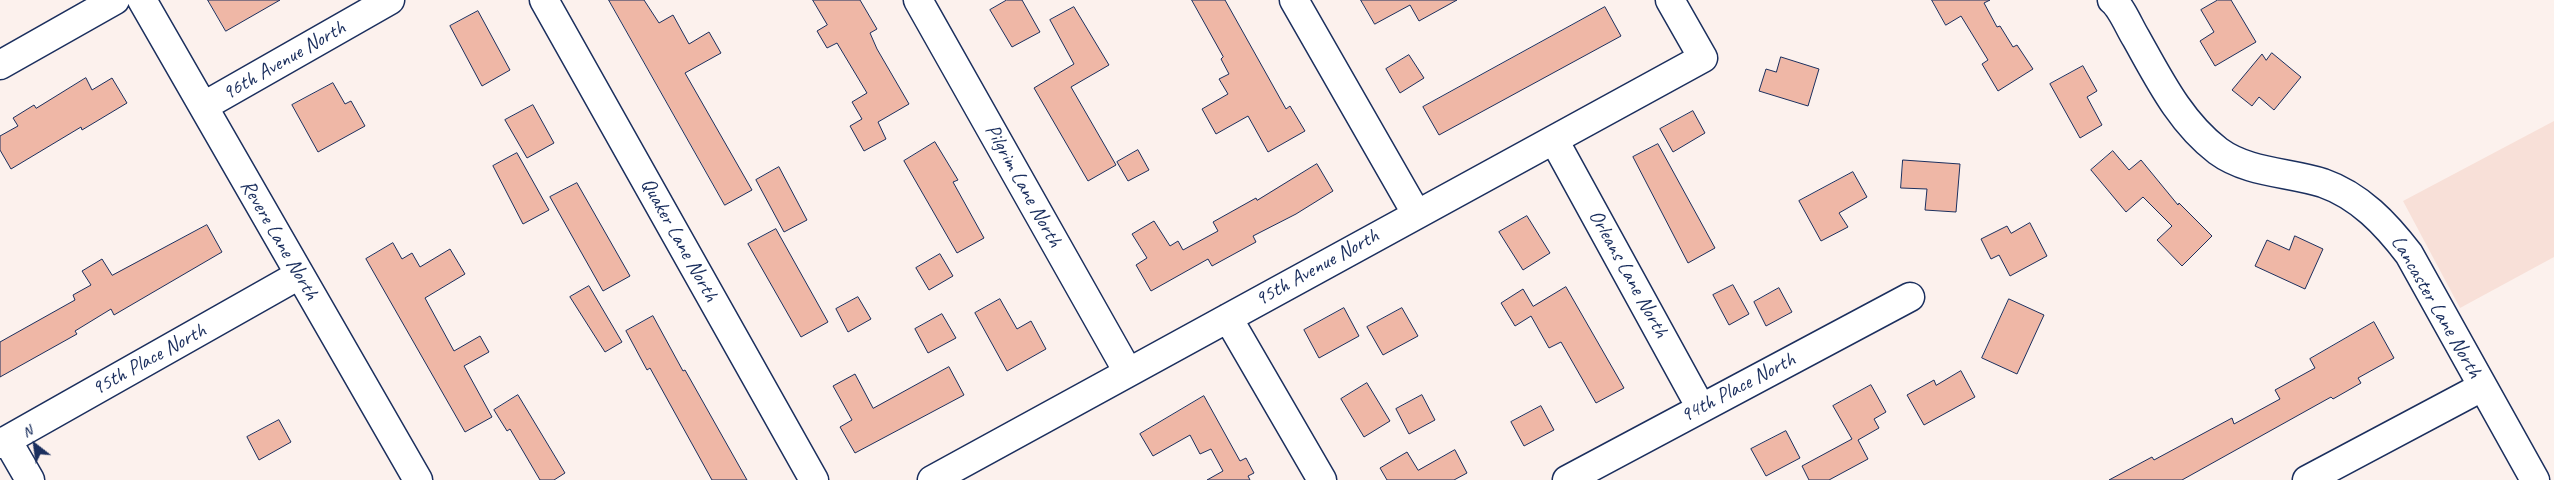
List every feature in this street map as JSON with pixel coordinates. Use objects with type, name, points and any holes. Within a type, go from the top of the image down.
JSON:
[{"type":"street","points":[[0,65],[115,0]]},
{"type":"street","name":"Revere Lane North","points":[[142,0],[418,480]]},
{"type":"street","name":"96th Avenue North","points":[[204,106],[390,0]]},
{"type":"street","name":"Quaker Lane North","points":[[544,0],[814,480]]},
{"type":"street","name":"Pilgrim Lane North","points":[[918,0],[1128,372]]},
{"type":"street","points":[[1294,0],[1416,213]]},
{"type":"street","name":"95th Avenue North","points":[[932,480],[1416,213],[1703,58],[1670,0]]},
{"type":"street","name":"Lancaster Lane North","points":[[2112,0],[2172,100],[2192,128],[2220,152],[2252,168],[2323,183],[2359,201],[2386,225],[2409,254],[2535,480]]},
{"type":"street","name":"Orleans Lane North","points":[[1554,140],[1702,408]]},
{"type":"street","name":"95th Place North","points":[[4,442],[299,275]]},
{"type":"street","name":"94th Place North","points":[[1567,480],[1910,297]]},
{"type":"street","points":[[1228,318],[1322,480]]},
{"type":"street","points":[[2308,480],[2482,387]]},
{"type":"street","points":[[4,442],[30,480]]},
{"type":"shaded area","points":[[2554,121],[2554,257],[2460,308],[2403,201]]},
{"type":"building","points":[[208,0],[280,0],[226,31]]},
{"type":"building","points":[[609,0],[644,0],[659,23],[673,15],[689,44],[709,32],[721,53],[685,73],[752,190],[725,205]]},
{"type":"building","points":[[813,0],[860,0],[877,29],[870,33],[877,49],[909,104],[878,122],[886,139],[864,151],[850,126],[862,119],[852,102],[867,93],[837,43],[827,48],[817,31],[827,25]]},
{"type":"building","points":[[1007,0],[1022,0],[1040,32],[1012,47],[990,10]]},
{"type":"building","points":[[1192,0],[1225,0],[1286,109],[1290,106],[1305,131],[1268,152],[1248,116],[1216,134],[1202,109],[1228,94],[1219,79],[1229,74],[1221,59],[1223,57]]},
{"type":"building","points":[[1361,0],[1457,0],[1419,21],[1410,5],[1375,24]]},
{"type":"building","points":[[1932,0],[1990,0],[1984,3],[1997,27],[2000,26],[2013,47],[2017,45],[2033,69],[1998,91],[1982,64],[1988,60],[1961,16],[1946,25]]},
{"type":"building","points":[[2218,0],[2231,0],[2256,42],[2215,66],[2200,41],[2214,32],[2201,10]]},
{"type":"building","points":[[1074,7],[1109,65],[1071,87],[1116,165],[1088,181],[1034,88],[1074,64],[1050,20]]},
{"type":"building","points":[[1605,7],[1621,36],[1439,135],[1423,107]]},
{"type":"building","points":[[478,11],[510,70],[482,86],[450,26]]},
{"type":"building","points":[[2272,53],[2301,77],[2274,110],[2259,97],[2252,106],[2232,90],[2262,54],[2266,60]]},
{"type":"building","points":[[1409,55],[1424,78],[1400,93],[1386,69]]},
{"type":"building","points":[[1781,57],[1819,69],[1808,106],[1759,91],[1766,69],[1776,72]]},
{"type":"building","points":[[2083,66],[2097,91],[2087,97],[2102,125],[2080,138],[2050,84]]},
{"type":"building","points":[[86,78],[92,90],[112,78],[127,103],[82,130],[81,127],[11,169],[0,150],[0,136],[18,126],[13,118],[34,105],[36,108]]},
{"type":"building","points":[[333,83],[345,104],[351,101],[365,126],[318,152],[292,105]]},
{"type":"building","points":[[533,105],[554,143],[527,158],[505,120]]},
{"type":"building","points":[[1693,111],[1705,133],[1673,152],[1660,129]]},
{"type":"building","points":[[935,142],[958,180],[953,182],[984,238],[957,253],[904,161]]},
{"type":"building","points":[[1658,144],[1715,248],[1688,263],[1633,157]]},
{"type":"building","points":[[1138,150],[1149,170],[1128,181],[1117,162]]},
{"type":"building","points":[[2113,151],[2129,170],[2141,160],[2178,205],[2179,203],[2212,236],[2182,266],[2157,240],[2172,226],[2143,197],[2126,212],[2091,170]]},
{"type":"building","points":[[517,153],[549,210],[523,224],[493,166]]},
{"type":"building","points":[[1903,160],[1960,164],[1956,212],[1925,210],[1927,189],[1901,188]]},
{"type":"building","points":[[1317,164],[1333,191],[1296,214],[1253,236],[1256,242],[1212,266],[1208,259],[1151,291],[1136,265],[1147,258],[1132,234],[1154,221],[1170,246],[1178,241],[1183,250],[1218,231],[1213,222],[1256,198],[1257,200]]},
{"type":"building","points":[[779,167],[807,220],[784,232],[756,180]]},
{"type":"building","points":[[1853,172],[1867,197],[1839,213],[1848,227],[1821,241],[1799,201]]},
{"type":"building","points":[[577,183],[630,276],[603,291],[550,197]]},
{"type":"building","points":[[1527,216],[1550,253],[1523,270],[1499,232]]},
{"type":"building","points":[[2030,223],[2047,256],[2010,276],[1999,255],[1991,259],[1981,239],[2007,226],[2011,233]]},
{"type":"building","points":[[207,225],[222,252],[114,315],[111,309],[75,331],[77,334],[0,377],[0,342],[75,300],[73,295],[91,285],[82,271],[102,259],[112,275]]},
{"type":"building","points":[[776,229],[828,322],[801,337],[748,244]]},
{"type":"building","points":[[2295,236],[2323,249],[2305,289],[2255,266],[2267,240],[2289,250]]},
{"type":"building","points":[[393,243],[402,259],[412,253],[420,267],[450,249],[465,274],[425,298],[454,351],[480,336],[489,352],[464,366],[492,417],[465,432],[366,259]]},
{"type":"building","points":[[940,254],[953,276],[929,290],[916,268]]},
{"type":"building","points":[[1733,285],[1749,314],[1729,325],[1713,295]]},
{"type":"building","points":[[589,286],[622,342],[605,352],[570,297]]},
{"type":"building","points":[[1566,287],[1624,388],[1596,403],[1561,342],[1549,348],[1531,316],[1515,326],[1501,303],[1523,289],[1533,306]]},
{"type":"building","points":[[1779,288],[1792,312],[1766,326],[1754,302]]},
{"type":"building","points":[[858,297],[871,319],[848,332],[836,309]]},
{"type":"building","points":[[1000,299],[1017,329],[1031,321],[1046,349],[1007,371],[975,313]]},
{"type":"building","points":[[2009,299],[2044,315],[2017,374],[1982,358]]},
{"type":"building","points":[[1344,308],[1359,336],[1319,358],[1304,330]]},
{"type":"building","points":[[1402,308],[1418,336],[1383,355],[1367,327]]},
{"type":"building","points":[[942,314],[956,338],[928,353],[915,329]]},
{"type":"building","points":[[653,316],[747,480],[712,480],[650,368],[647,370],[626,331]]},
{"type":"building","points":[[2374,322],[2394,358],[2358,378],[2361,383],[2333,399],[2331,397],[2182,480],[2109,480],[2152,457],[2154,460],[2232,418],[2234,424],[2280,399],[2275,390],[2315,368],[2310,359]]},
{"type":"building","points":[[949,367],[964,395],[855,453],[840,427],[852,420],[833,386],[855,374],[873,408]]},
{"type":"building","points":[[1961,371],[1975,397],[1924,425],[1907,395],[1934,380],[1936,385]]},
{"type":"building","points":[[1367,383],[1390,421],[1364,437],[1341,399]]},
{"type":"building","points":[[1871,385],[1886,412],[1874,419],[1879,428],[1858,440],[1868,459],[1829,480],[1809,480],[1802,466],[1852,439],[1833,406]]},
{"type":"building","points":[[518,395],[565,473],[554,480],[540,480],[510,429],[507,431],[494,410]]},
{"type":"building","points":[[1422,395],[1435,420],[1409,434],[1396,409]]},
{"type":"building","points":[[1204,396],[1240,461],[1246,458],[1254,473],[1248,476],[1250,480],[1207,480],[1223,471],[1211,449],[1200,454],[1190,435],[1153,456],[1140,434]]},
{"type":"building","points":[[1541,406],[1554,430],[1524,446],[1511,422]]},
{"type":"building","points":[[279,420],[291,442],[259,460],[247,437]]},
{"type":"building","points":[[1786,431],[1800,458],[1766,476],[1751,449]]},
{"type":"building","points":[[1455,450],[1467,473],[1454,480],[1387,480],[1380,468],[1407,452],[1418,470]]}]
